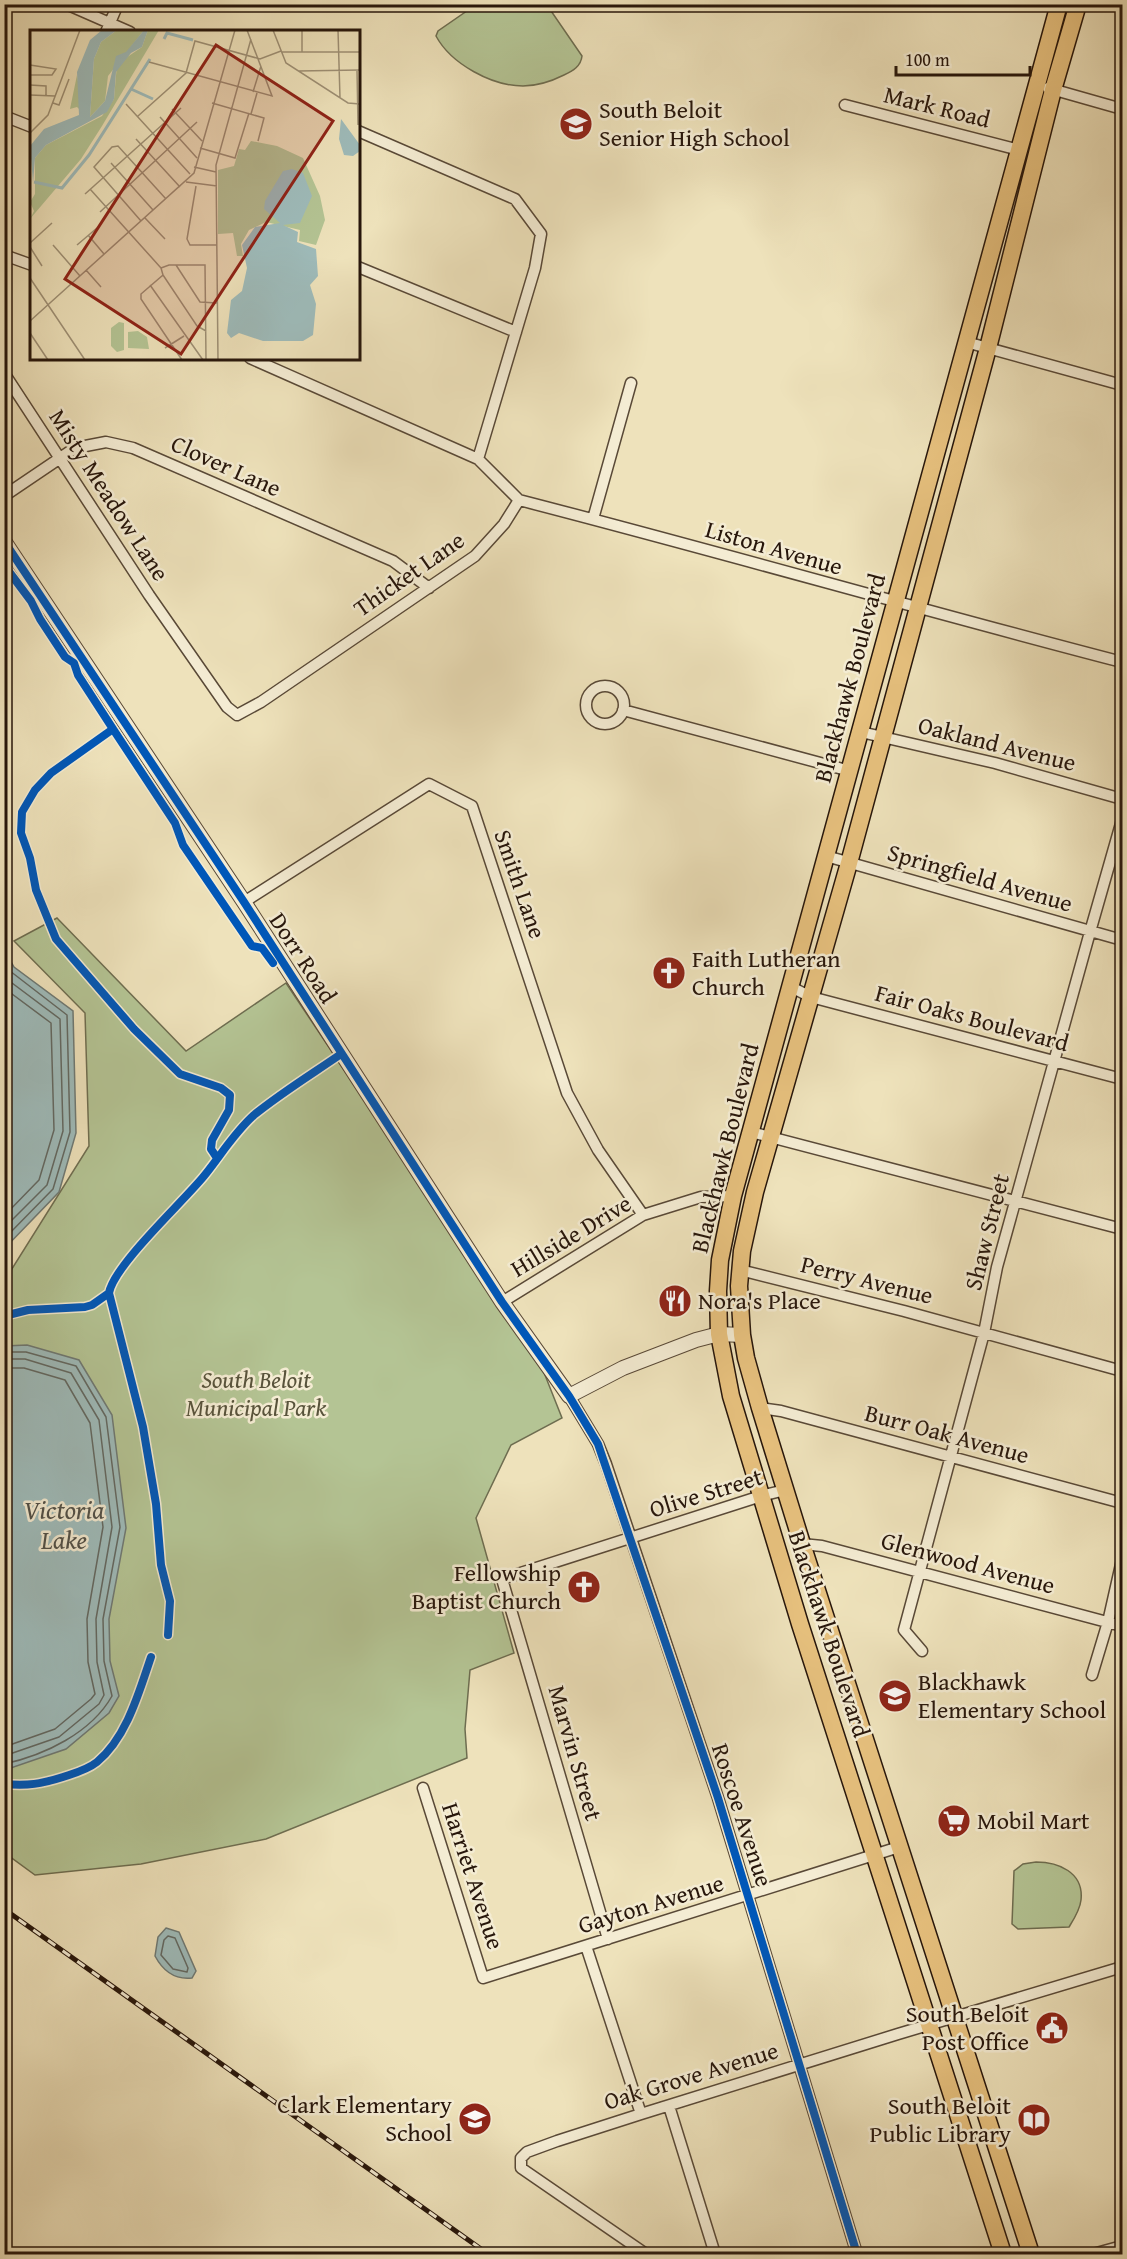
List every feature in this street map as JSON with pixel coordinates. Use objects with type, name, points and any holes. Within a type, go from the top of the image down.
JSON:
[{"type":"main road","name":"Blackhawk Boulevard","points":[[1003,2254],[928,2025],[730,1396],[719,1335],[718,1291],[720,1260],[733,1196],[1059,4]]},
{"type":"main road","name":"Blackhawk Boulevard","points":[[1031,2254],[760,1408],[742,1335],[740,1270],[755,1192],[849,863],[988,348],[1053,90],[1078,4]]},
{"type":"street","points":[[66,4],[107,27],[118,4]]},
{"type":"street","points":[[1037,86],[1122,109]]},
{"type":"street","name":"Mark Road","points":[[845,105],[1019,150]]},
{"type":"street","points":[[4,116],[30,126]]},
{"type":"street","points":[[360,132],[515,199],[541,234],[535,268],[478,459]]},
{"type":"street","points":[[4,255],[30,264]]},
{"type":"street","points":[[360,268],[516,333]]},
{"type":"street","points":[[966,342],[1122,385]]},
{"type":"street","points":[[255,360],[478,459],[519,500]]},
{"type":"street","name":"Misty Meadow Lane","points":[[4,373],[179,638]]},
{"type":"street","points":[[593,519],[631,383]]},
{"type":"street","name":"Clover Lane","points":[[4,496],[75,448],[106,442],[133,448],[393,561],[429,588]]},
{"type":"street","name":"Liston Avenue","points":[[519,500],[917,609],[1122,662]]},
{"type":"street","name":"Thicket Lane","points":[[179,638],[227,707],[237,716],[476,556],[504,524],[519,500]]},
{"type":"street","name":"Dorr Road","points":[[4,541],[244,902],[502,1302],[569,1396]]},
{"type":"street","points":[[623,710],[850,771]]},
{"type":"street","name":"Oakland Avenue","points":[[861,732],[995,763],[1122,799]]},
{"type":"street","name":"Smith Lane","points":[[244,902],[429,784],[472,806],[567,1093],[598,1150],[643,1215]]},
{"type":"street","name":"Shaw Street","points":[[922,1651],[904,1630],[984,1333],[997,1267],[1122,820]]},
{"type":"street","name":"Springfield Avenue","points":[[826,856],[1122,940]]},
{"type":"street","name":"Fair Oaks Boulevard","points":[[790,987],[812,997],[1122,1079]]},
{"type":"street","points":[[751,1132],[1122,1229]]},
{"type":"street","name":"Hillside Drive","points":[[502,1302],[643,1215],[701,1197],[733,1196]]},
{"type":"street","name":"Perry Avenue","points":[[740,1270],[1122,1371]]},
{"type":"street","points":[[569,1396],[623,1368],[696,1340],[719,1335],[742,1335]]},
{"type":"street","name":"Roscoe Avenue","points":[[569,1396],[598,1444],[718,1798],[857,2254]]},
{"type":"street","name":"Burr Oak Avenue","points":[[760,1408],[781,1411],[1122,1503]]},
{"type":"street","name":"Olive Street","points":[[502,1579],[785,1490]]},
{"type":"street","name":"Glenwood Avenue","points":[[802,1544],[822,1546],[1122,1626]]},
{"type":"street","points":[[1092,1675],[1108,1622],[1122,1560]]},
{"type":"street","name":"Marvin Street","points":[[502,1579],[608,1939]]},
{"type":"street","name":"Harriet Avenue","points":[[423,1788],[483,1977]]},
{"type":"street","name":"Gayton Avenue","points":[[483,1977],[747,1896],[899,1846]]},
{"type":"street","points":[[586,1946],[641,2114]]},
{"type":"street","name":"Oak Grove Avenue","points":[[646,2254],[522,2168],[521,2158],[527,2152],[641,2114],[1122,1967]]},
{"type":"street","points":[[669,2106],[715,2254]]},
{"type":"street","points":[[1093,2254],[1122,2246]]},
{"type":"green space","points":[[477,4],[547,5],[582,56],[580,63],[573,70],[559,77],[528,86],[498,82],[474,72],[452,56],[436,36],[438,31]]},
{"type":"green space","name":"South Beloit Municipal Park","points":[[57,918],[186,1051],[286,983],[541,1365],[562,1418],[511,1445],[476,1518],[514,1653],[470,1670],[465,1729],[467,1758],[266,1839],[141,1864],[35,1875],[5,1853],[4,1274],[10,1272],[89,1146],[85,1013],[14,941]]},
{"type":"green space","points":[[1036,1862],[1053,1864],[1068,1870],[1078,1882],[1081,1900],[1069,1927],[1018,1929],[1012,1924],[1014,1871],[1023,1864]]},
{"type":"water","points":[[5,951],[14,967],[73,1011],[76,1133],[59,1192],[5,1248]]},
{"type":"water","name":"Victoria Lake","points":[[27,1345],[79,1360],[112,1415],[126,1528],[109,1619],[110,1661],[119,1696],[109,1713],[66,1749],[5,1770],[5,1346]]},
{"type":"water","points":[[166,1928],[179,1932],[196,1971],[192,1978],[174,1976],[162,1966],[155,1956],[158,1937]]},
{"type":"railway","points":[[4,1909],[488,2254]]},
{"type":"cycle path","points":[[4,541],[244,902],[502,1302],[569,1396],[598,1444],[718,1798],[857,2254]]},
{"type":"cycle path","points":[[4,565],[31,601],[65,657],[74,663],[78,675],[113,729],[51,773],[35,790],[22,812],[21,833],[30,858],[36,890],[56,939],[134,1029],[180,1074],[221,1088],[230,1095],[229,1110],[212,1140],[211,1149],[217,1158]]},
{"type":"cycle path","points":[[113,729],[175,823],[183,845],[252,946],[262,948],[273,963]]},
{"type":"cycle path","points":[[109,1293],[123,1267],[204,1176],[247,1122],[275,1099],[341,1054]]},
{"type":"cycle path","points":[[4,1316],[28,1310],[85,1307],[109,1293],[143,1427],[156,1504],[161,1565],[170,1601],[168,1635]]},
{"type":"cycle path","points":[[4,1784],[27,1785],[48,1781],[81,1771],[97,1762],[107,1752],[124,1727],[137,1699],[151,1657]]},
{"type":"place","name":"South Beloit Senior High School","points":[[576,124]]},
{"type":"place","name":"Faith Lutheran Church","points":[[669,973]]},
{"type":"place","name":"Nora's Place","points":[[675,1301]]},
{"type":"place","name":"Fellowship Baptist Church","points":[[584,1587]]},
{"type":"place","name":"Blackhawk Elementary School","points":[[895,1696]]},
{"type":"place","name":"Mobil Mart","points":[[954,1821]]},
{"type":"place","name":"South Beloit Post Office","points":[[1052,2028]]},
{"type":"place","name":"Clark Elementary School","points":[[475,2119]]},
{"type":"place","name":"South Beloit Public Library","points":[[1034,2120]]}]
